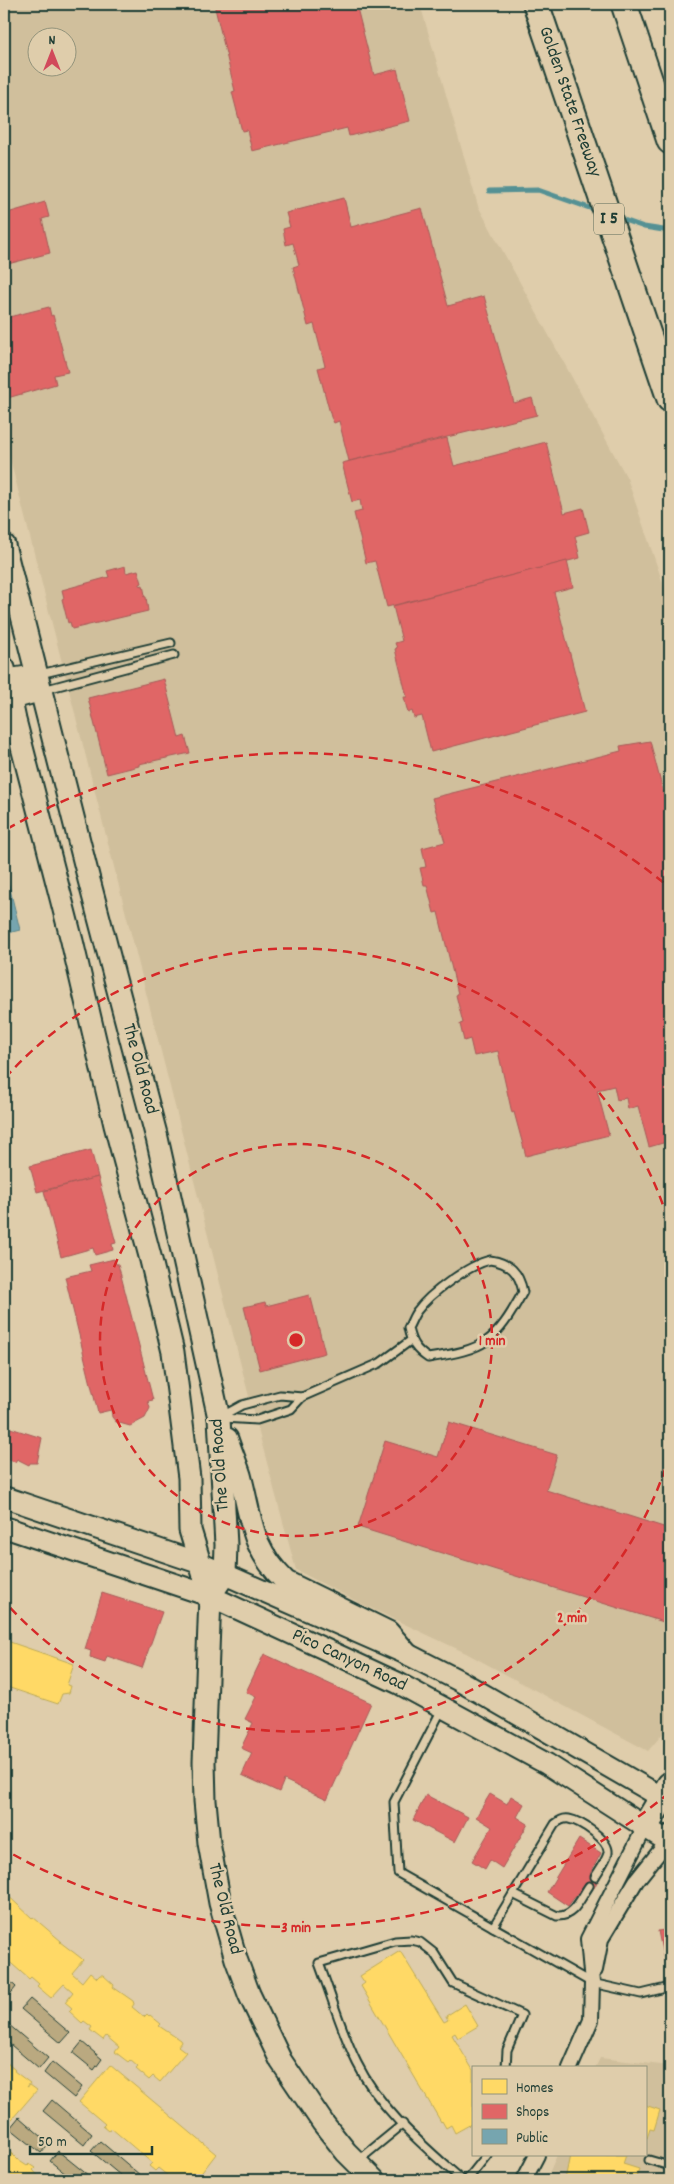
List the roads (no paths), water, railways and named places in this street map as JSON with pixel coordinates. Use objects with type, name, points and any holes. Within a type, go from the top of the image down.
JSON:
[{"type":"highway","name":"Golden State Freeway","points":[[536,4],[670,399]]},
{"type":"highway","points":[[624,4],[670,141]]},
{"type":"highway","points":[[645,1828],[668,1795]]},
{"type":"main road","name":"The Old Road","points":[[4,545],[38,683],[157,1138],[219,1418],[226,1543],[225,1574]]},
{"type":"main road","points":[[5,686],[38,683]]},
{"type":"main road","name":"The Old Road","points":[[5,686],[72,941],[115,1125],[173,1352],[189,1478],[190,1530],[210,1596],[204,1753],[205,1801],[212,1863],[223,1917],[249,1994],[282,2061],[323,2123],[374,2180]]},
{"type":"main road","points":[[219,1418],[240,1475],[255,1540],[274,1570],[286,1582],[388,1632],[407,1654]]},
{"type":"main road","name":"Pico Canyon Road","points":[[4,1497],[199,1563],[407,1654],[668,1795]]},
{"type":"main road","name":"Pico Canyon Road","points":[[4,1527],[210,1596],[398,1683],[547,1764],[645,1828],[670,1841]]},
{"type":"main road","points":[[210,1596],[225,1574]]},
{"type":"street","points":[[571,2066],[591,2020],[592,1983],[588,1939],[645,1828]]},
{"type":"street","points":[[592,1983],[601,1940],[636,1881],[670,1841]]},
{"type":"street","points":[[524,2180],[536,2156]]},
{"type":"lane","points":[[38,683],[171,643]]},
{"type":"lane","points":[[38,683],[174,655]]},
{"type":"lane","points":[[490,1260],[503,1262],[514,1269],[521,1280],[524,1292],[503,1327],[484,1344],[462,1353],[428,1358],[418,1351],[410,1340],[408,1328],[417,1310],[451,1280],[478,1263],[490,1260]]},
{"type":"lane","points":[[219,1418],[257,1420],[291,1409],[302,1397],[380,1363],[410,1340]]},
{"type":"lane","points":[[219,1418],[251,1402],[280,1395],[302,1397]]},
{"type":"lane","points":[[443,1706],[394,1802],[398,1873],[592,1983],[641,1994],[670,1987]]},
{"type":"lane","points":[[493,1927],[555,1824],[563,1819],[570,1819],[602,1838],[606,1844],[608,1853],[595,1877]]},
{"type":"lane","points":[[513,1894],[557,1916],[564,1917],[570,1914],[589,1886]]},
{"type":"lane","points":[[462,2180],[421,2144],[376,2094],[357,2064],[319,1963],[395,1941],[411,1940],[420,1942],[434,1952],[453,1984],[522,2015],[507,2050],[506,2066]]},
{"type":"lane","points":[[356,2162],[403,2124]]},
{"type":"lane","points":[[467,2180],[486,2156]]},
{"type":"lane","points":[[649,2160],[670,2166]]},
{"type":"waterway","points":[[489,191],[538,190],[598,211]]},
{"type":"waterway","points":[[618,218],[644,227],[670,231]]}]
